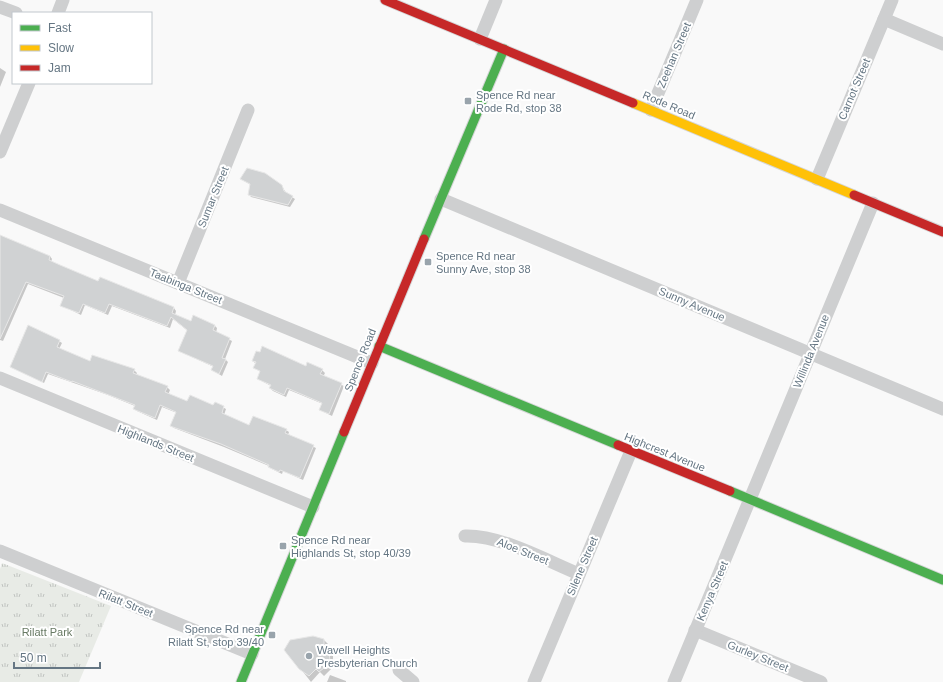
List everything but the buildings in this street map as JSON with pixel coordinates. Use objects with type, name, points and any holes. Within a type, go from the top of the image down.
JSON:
[{"type":"street","points":[[58,12],[63,0]]},
{"type":"street","name":"Rode Road","points":[[385,0],[943,232]]},
{"type":"street","points":[[480,39],[496,0]]},
{"type":"street","name":"Zeehan Street","points":[[651,110],[697,0]]},
{"type":"street","name":"Carnot Street","points":[[817,179],[892,0]]},
{"type":"street","points":[[0,7],[13,12]]},
{"type":"street","points":[[884,20],[943,44]]},
{"type":"street","name":"Spence Road","points":[[241,682],[440,199],[504,49]]},
{"type":"street","points":[[0,152],[29,84]]},
{"type":"street","name":"Sumar Street","points":[[178,283],[248,110]]},
{"type":"street","name":"Sunny Avenue","points":[[440,199],[943,409]]},
{"type":"street","name":"Willinda Avenue","points":[[749,500],[873,203]]},
{"type":"street","name":"Taabinga Street","points":[[0,210],[372,363]]},
{"type":"street","name":"Highcrest Avenue","points":[[379,346],[943,580]]},
{"type":"street","name":"Highlands Street","points":[[0,378],[313,507]]},
{"type":"street","name":"Silene Street","points":[[534,682],[631,451]]},
{"type":"street","name":"Kenya Street","points":[[674,682],[749,500]]},
{"type":"street","name":"Aloe Street","points":[[465,536],[480,536],[496,540],[579,574]]},
{"type":"street","name":"Rilatt Street","points":[[0,551],[252,654]]},
{"type":"street","name":"Gurley Street","points":[[695,630],[821,682]]},
{"type":"street","points":[[399,670],[413,682]]},
{"type":"green space","name":"Rilatt Park","points":[[2,563],[111,606],[79,682],[0,682],[0,569]]},
{"type":"traffic: fast","points":[[424,239],[504,49]]},
{"type":"traffic: fast","points":[[379,346],[618,445]]},
{"type":"traffic: fast","points":[[241,682],[344,432]]},
{"type":"traffic: fast","points":[[730,491],[943,580]]},
{"type":"traffic: slow","points":[[633,103],[854,195]]},
{"type":"traffic: jam","points":[[385,0],[633,103]]},
{"type":"traffic: jam","points":[[854,195],[943,232]]},
{"type":"traffic: jam","points":[[344,432],[424,239]]},
{"type":"traffic: jam","points":[[618,445],[730,491]]},
{"type":"place","name":"Spence Rd near Rode Rd, stop 38","points":[[468,101]]},
{"type":"place","name":"Spence Rd near Sunny Ave, stop 38","points":[[428,262]]},
{"type":"place","name":"Spence Rd near Highlands St, stop 40/39","points":[[283,546]]},
{"type":"place","name":"Spence Rd near Rilatt St, stop 39/40","points":[[272,635]]},
{"type":"place","name":"Wavell Heights Presbyterian Church","points":[[309,656]]}]
